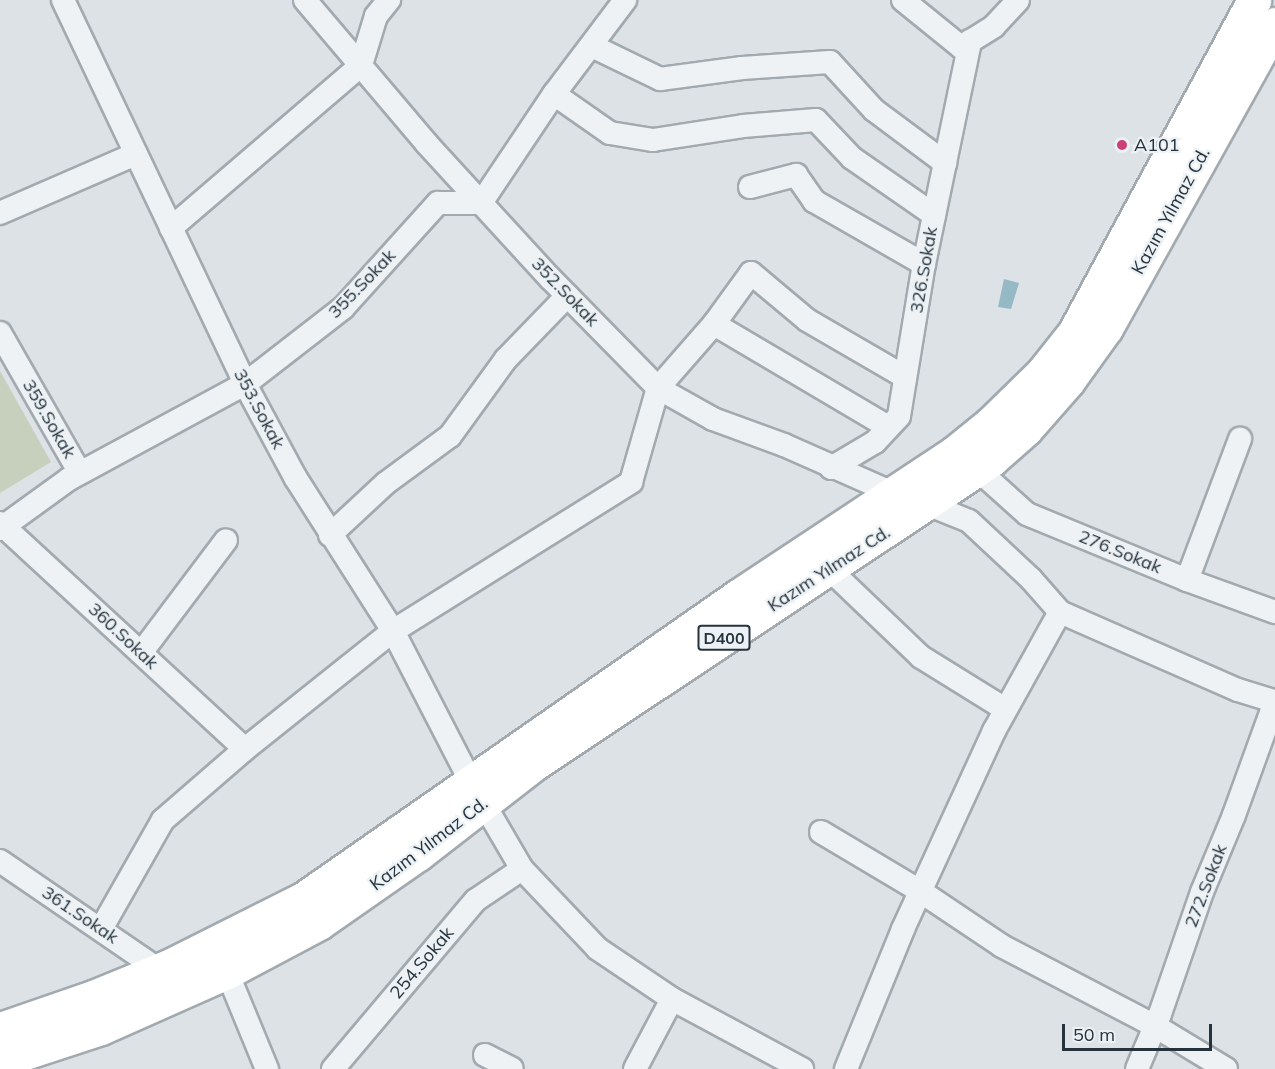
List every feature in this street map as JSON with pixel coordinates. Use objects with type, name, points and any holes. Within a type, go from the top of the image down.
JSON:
[{"type":"highway","name":"Kazım Yılmaz Cd.","points":[[0,1029],[93,997],[159,970],[210,947],[303,899],[476,792],[738,596],[954,453],[991,423],[1043,372],[1074,333],[1254,0]]},
{"type":"highway","name":"Kazım Yılmaz Cd.","points":[[0,1061],[101,1028],[228,972],[318,923],[418,854],[476,792],[534,764],[977,470],[1026,429],[1068,381],[1106,328],[1275,24]]},
{"type":"street","name":"353.Sokak","points":[[63,0],[245,384],[295,477],[393,631],[476,792],[522,869],[598,949],[672,999],[802,1069]]},
{"type":"street","name":"352.Sokak","points":[[305,0],[482,203],[567,296],[658,388],[713,419],[784,445],[893,494]]},
{"type":"street","points":[[171,228],[360,65],[376,16],[389,0]]},
{"type":"street","points":[[482,203],[554,94],[625,0]]},
{"type":"street","points":[[903,0],[962,47],[994,26],[1018,0]]},
{"type":"street","name":"326.Sokak","points":[[831,468],[874,442],[899,416],[924,264],[970,41]]},
{"type":"street","points":[[592,46],[660,79],[742,68],[830,62],[874,111],[945,163]]},
{"type":"street","points":[[554,94],[610,133],[653,140],[743,126],[816,120],[852,158],[934,215]]},
{"type":"street","points":[[0,213],[136,154]]},
{"type":"street","points":[[750,187],[796,175],[814,201],[924,264]]},
{"type":"street","name":"355.Sokak","points":[[1,526],[80,473],[245,384],[343,308],[438,202],[482,203]]},
{"type":"street","points":[[101,929],[164,820],[245,749],[393,631],[631,483],[658,388],[714,324],[751,273],[807,320],[905,377]]},
{"type":"street","points":[[330,535],[386,483],[450,436],[506,359],[567,296]]},
{"type":"street","points":[[714,324],[888,428]]},
{"type":"street","name":"359.Sokak","points":[[0,333],[80,473]]},
{"type":"street","points":[[1187,580],[1240,439]]},
{"type":"street","name":"276.Sokak","points":[[977,470],[1027,514],[1187,580],[1275,612]]},
{"type":"street","points":[[927,504],[969,521],[1031,579],[1060,612],[1238,690],[1275,702]]},
{"type":"street","name":"360.Sokak","points":[[1,526],[245,749]]},
{"type":"street","points":[[141,653],[226,540]]},
{"type":"street","points":[[829,569],[921,657],[1005,709]]},
{"type":"street","points":[[846,1069],[921,891],[1005,709],[1060,612]]},
{"type":"street","name":"272.Sokak","points":[[1137,1069],[1275,702]]},
{"type":"street","points":[[821,832],[921,891],[1002,946],[1155,1026],[1226,1069]]},
{"type":"street","name":"361.Sokak","points":[[3,868],[101,929],[159,970]]},
{"type":"street","name":"254.Sokak","points":[[333,1069],[476,900],[522,869]]},
{"type":"street","points":[[228,972],[267,1069]]},
{"type":"street","points":[[635,1069],[672,999]]},
{"type":"street","points":[[485,1055],[512,1069]]},
{"type":"green space","points":[[0,371],[51,462],[0,493]]},
{"type":"water","points":[[1004,279],[1019,283],[1011,309],[998,307]]},
{"type":"place","name":"A101","points":[[1122,145]]}]
